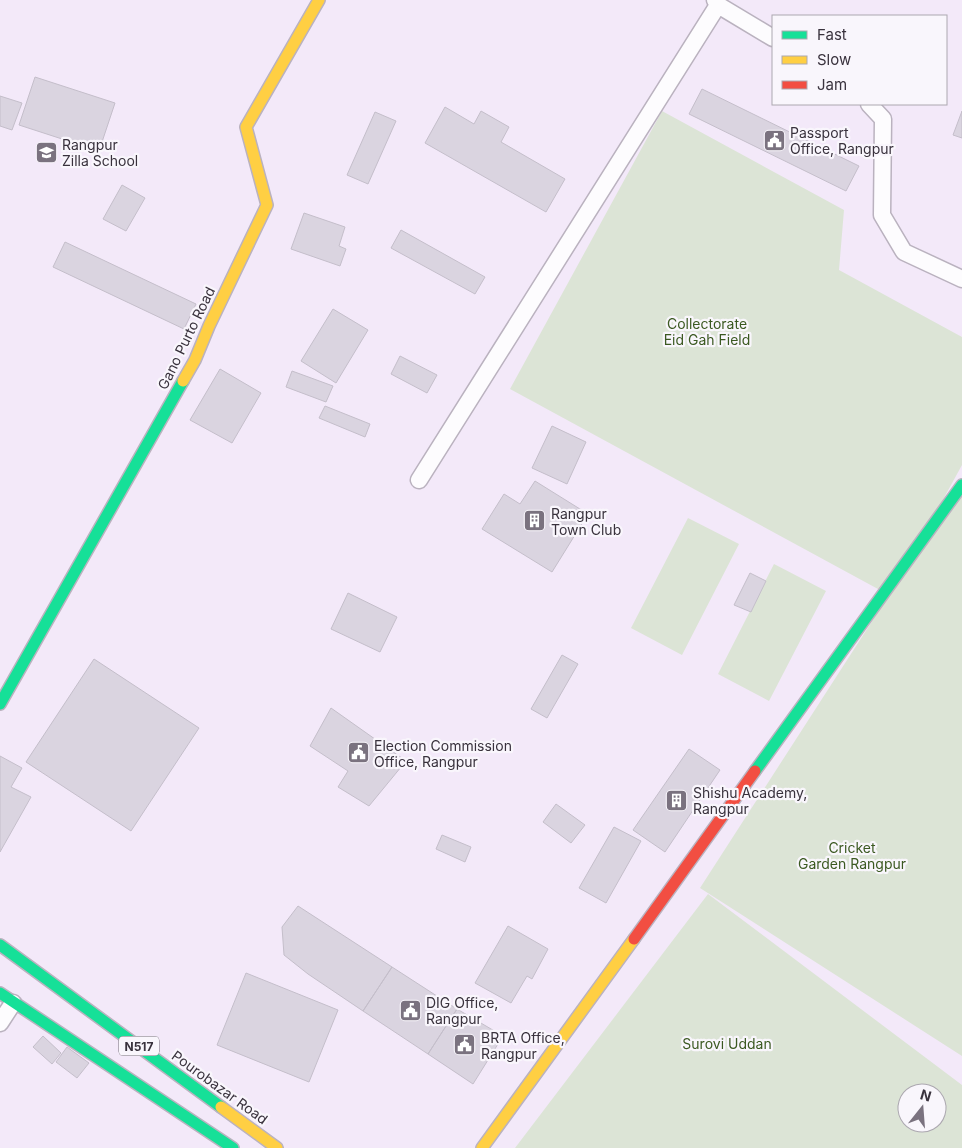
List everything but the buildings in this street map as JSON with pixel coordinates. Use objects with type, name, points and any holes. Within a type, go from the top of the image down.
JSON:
[{"type":"main road","name":"Gano Purto Road","points":[[0,704],[195,360],[209,326],[267,205],[246,128],[319,0]]},
{"type":"main road","points":[[482,1148],[962,485]]},
{"type":"main road","name":"Pourobazar Road","points":[[0,945],[277,1148]]},
{"type":"main road","name":"N517","points":[[7,998],[223,1145]]},
{"type":"street","points":[[419,480],[716,2],[772,37]]},
{"type":"street","points":[[870,105],[883,119],[882,215],[904,252],[962,279]]},
{"type":"street","points":[[0,1023],[7,998]]},
{"type":"green space","name":"Collectorate Eid Gah Field","points":[[662,111],[844,210],[839,270],[962,337],[962,465],[906,567],[962,482],[962,1056],[700,888],[889,595],[510,389]]},
{"type":"green space","points":[[688,518],[739,544],[682,655],[631,628]]},
{"type":"green space","points":[[774,564],[826,591],[769,701],[718,674]]},
{"type":"green space","name":"Surovi Uddan","points":[[708,894],[962,1085],[962,1148],[515,1148]]},
{"type":"traffic: fast","points":[[0,704],[183,381]]},
{"type":"traffic: fast","points":[[755,771],[962,485]]},
{"type":"traffic: fast","points":[[0,945],[221,1107]]},
{"type":"traffic: fast","points":[[0,993],[233,1148]]},
{"type":"traffic: slow","points":[[183,381],[195,360],[209,326],[267,205],[246,127],[319,0]]},
{"type":"traffic: slow","points":[[482,1148],[634,939]]},
{"type":"traffic: slow","points":[[221,1107],[277,1148]]},
{"type":"traffic: jam","points":[[634,939],[755,771]]},
{"type":"place","name":"Passport Office, Rangpur","points":[[774,140]]},
{"type":"place","name":"Rangpur Zilla School","points":[[46,152]]},
{"type":"place","name":"Rangpur Town Club","points":[[535,521]]},
{"type":"place","name":"Election Commission Office, Rangpur","points":[[358,753]]},
{"type":"place","name":"Shishu Academy, Rangpur","points":[[677,800]]},
{"type":"place","name":"DIG Office, Rangpur","points":[[410,1010]]},
{"type":"place","name":"BRTA Office, Rangpur","points":[[465,1045]]},
{"type":"park label","name":"Cricket Garden Rangpur","points":[[852,856]]}]
